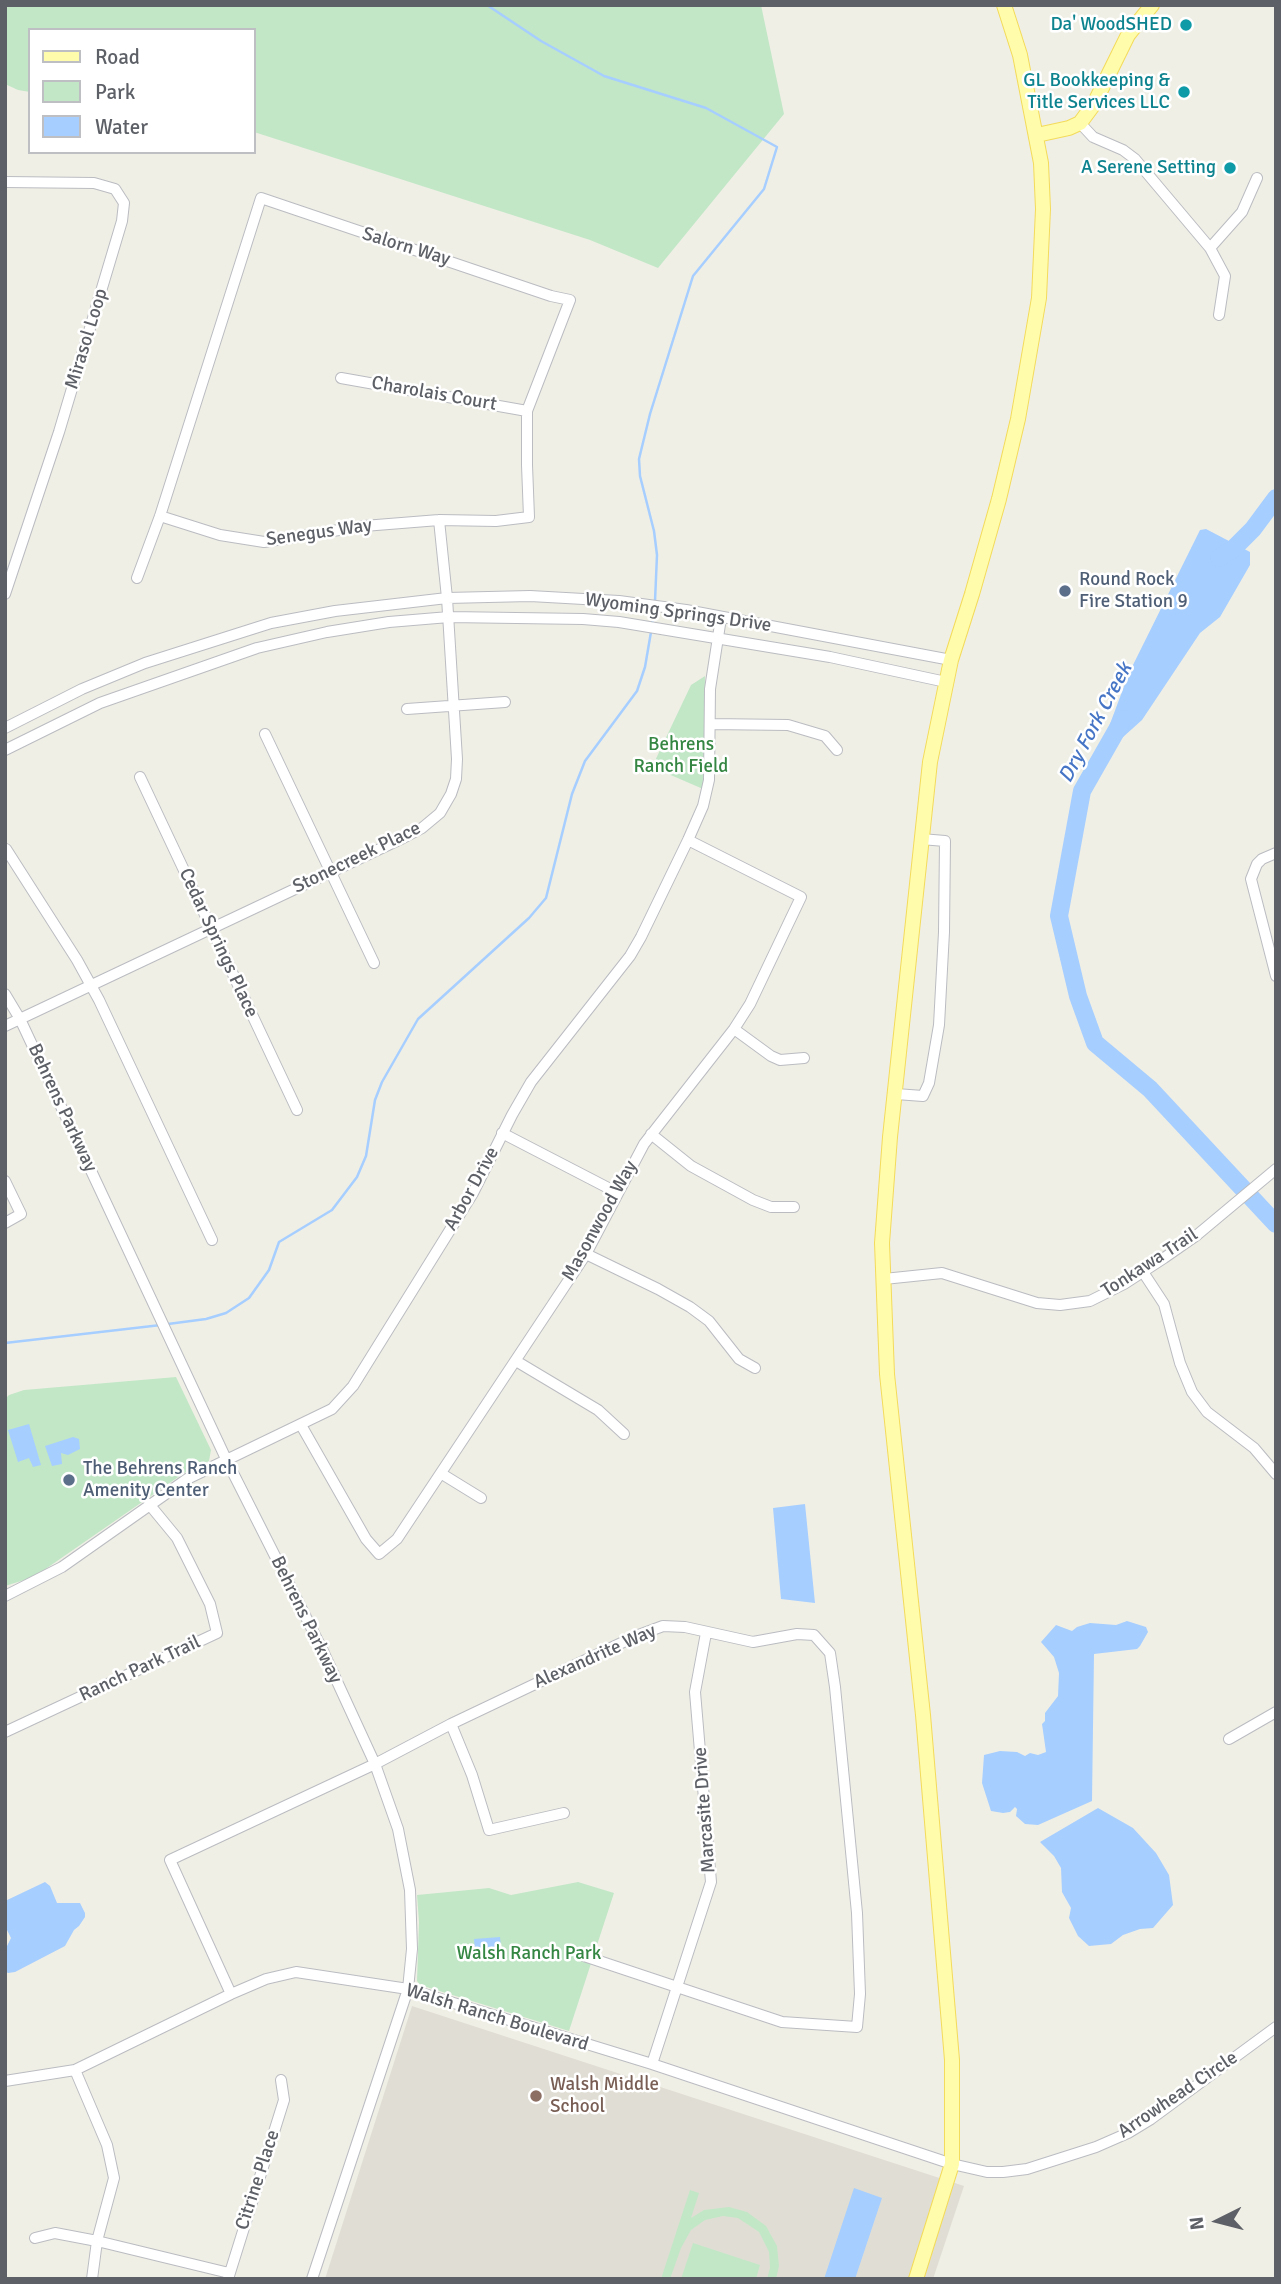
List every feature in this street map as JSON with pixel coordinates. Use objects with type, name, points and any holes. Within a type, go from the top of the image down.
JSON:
[{"type":"main road","points":[[916,2279],[952,2164],[951,2046],[923,1715],[887,1374],[883,1243],[890,1137],[930,762],[951,660],[999,499],[1020,407],[1039,298],[1042,209],[1037,135],[1020,55],[1004,5]]},
{"type":"main road","points":[[1037,135],[1080,123],[1094,104],[1128,35],[1152,5]]},
{"type":"street","points":[[1080,123],[1093,137],[1123,150],[1135,159],[1210,248],[1225,276],[1219,315]]},
{"type":"street","points":[[1210,248],[1242,212],[1257,178]]},
{"type":"street","name":"Mirasol Loop","points":[[5,182],[94,183],[115,189],[124,203],[122,221],[59,432],[5,594]]},
{"type":"street","name":"Salorn Way","points":[[160,516],[261,198],[569,300],[527,411],[529,517],[496,521],[439,520]]},
{"type":"street","name":"Charolais Court","points":[[341,378],[527,411]]},
{"type":"street","points":[[137,578],[160,516]]},
{"type":"street","name":"Senegus Way","points":[[160,516],[220,535],[264,542],[364,526],[439,520]]},
{"type":"street","points":[[439,520],[449,618]]},
{"type":"street","name":"Wyoming Springs Drive","points":[[5,728],[111,676],[271,623],[335,611],[447,598],[530,596],[619,601],[686,610],[951,660]]},
{"type":"street","name":"Wyoming Springs Drive","points":[[5,750],[100,702],[257,648],[327,632],[389,622],[449,618],[570,618],[619,622],[830,657],[946,682]]},
{"type":"street","name":"Stonecreek Place","points":[[5,1026],[422,828],[440,813],[456,779],[457,759],[449,618]]},
{"type":"street","name":"Arbor Drive","points":[[5,1596],[62,1567],[187,1479],[332,1409],[353,1386],[473,1193],[531,1082],[630,956],[688,840],[707,792],[710,689],[720,618]]},
{"type":"street","points":[[407,709],[505,702]]},
{"type":"street","points":[[710,724],[788,725],[825,736],[838,750]]},
{"type":"street","points":[[265,734],[374,963]]},
{"type":"street","name":"Cedar Springs Place","points":[[140,776],[297,1110]]},
{"type":"street","points":[[896,1094],[923,1096],[929,1083],[939,1025],[945,841],[921,839]]},
{"type":"street","name":"Masonwood Way","points":[[301,1425],[366,1539],[379,1553],[397,1539],[442,1474],[586,1254],[635,1157],[734,1030],[750,1004],[802,897],[688,840]]},
{"type":"street","points":[[6,849],[91,985],[212,1240]]},
{"type":"street","points":[[1276,853],[1256,864],[1251,879],[1276,976]]},
{"type":"street","name":"Behrens Parkway","points":[[5,994],[20,1019],[227,1461],[323,1651],[375,1764],[398,1829],[410,1890],[412,1950],[408,1989],[312,2279]]},
{"type":"street","points":[[734,1030],[780,1060],[804,1058]]},
{"type":"street","points":[[502,1133],[616,1192]]},
{"type":"street","points":[[651,1134],[691,1166],[753,1200],[771,1207],[794,1207]]},
{"type":"street","name":"Tonkawa Trail","points":[[884,1279],[942,1273],[1023,1300],[1060,1305],[1090,1301],[1143,1272],[1206,1227],[1276,1169]]},
{"type":"street","points":[[5,1181],[21,1214],[5,1223]]},
{"type":"street","points":[[586,1254],[690,1307],[709,1321],[739,1359],[755,1368]]},
{"type":"street","points":[[1143,1272],[1164,1304],[1180,1363],[1192,1392],[1207,1412],[1254,1448],[1276,1474]]},
{"type":"street","points":[[516,1361],[598,1410],[624,1434]]},
{"type":"street","points":[[442,1474],[481,1498]]},
{"type":"street","name":"Ranch Park Trail","points":[[5,1732],[217,1633],[210,1604],[177,1538],[149,1504]]},
{"type":"street","name":"Alexandrite Way","points":[[231,1994],[170,1860],[375,1764],[451,1724],[636,1636],[663,1626],[685,1627],[753,1642],[797,1634],[814,1635],[830,1653],[857,1913],[860,1994],[857,2027],[782,2022],[584,1956]]},
{"type":"street","name":"Marcasite Drive","points":[[652,2064],[711,1882],[695,1692],[706,1633]]},
{"type":"street","points":[[1229,1739],[1276,1712]]},
{"type":"street","points":[[451,1724],[472,1775],[489,1830],[564,1814]]},
{"type":"street","name":"Walsh Ranch Boulevard","points":[[5,2081],[75,2070],[231,1994],[266,1979],[296,1972],[408,1989],[652,2064],[952,2164]]},
{"type":"street","name":"Arrowhead Circle","points":[[952,2164],[987,2172],[1027,2169],[1104,2144],[1150,2119],[1276,2027]]},
{"type":"street","points":[[75,2070],[107,2144],[114,2178],[97,2241],[92,2279]]},
{"type":"street","name":"Citrine Place","points":[[228,2276],[284,2101],[281,2080]]},
{"type":"street","points":[[35,2238],[55,2233],[97,2241],[228,2276]]},
{"type":"shaded area","name":"Walsh Middle School","points":[[412,2006],[964,2186],[933,2279],[325,2279]]},
{"type":"green space","points":[[5,5],[761,5],[784,114],[658,268],[590,240],[256,133],[256,28],[28,28],[28,92],[5,84]]},
{"type":"green space","name":"Behrens Ranch Field","points":[[705,676],[703,789],[652,767],[691,685]]},
{"type":"green space","points":[[176,1377],[211,1450],[209,1461],[184,1473],[34,1577],[5,1586],[5,1399],[24,1390]]},
{"type":"green space","name":"Walsh Ranch Park","points":[[578,1882],[614,1893],[569,2031],[420,1985],[417,1981],[417,1895],[489,1888],[511,1895]]},
{"type":"green space","points":[[690,2190],[699,2193],[691,2218],[704,2210],[729,2207],[747,2212],[766,2226],[777,2246],[779,2266],[776,2279],[767,2279],[770,2268],[769,2252],[759,2232],[738,2218],[723,2216],[705,2220],[691,2230],[681,2248],[670,2279],[661,2279]]},
{"type":"green space","points":[[693,2243],[760,2265],[756,2279],[681,2279]]},
{"type":"water","points":[[1206,529],[1250,552],[1250,565],[1220,617],[1200,633],[1142,720],[1122,738],[1104,740],[1129,673],[1200,530]]},
{"type":"water","points":[[29,1424],[41,1465],[33,1467],[29,1458],[18,1462],[8,1430]]},
{"type":"water","points":[[73,1437],[79,1439],[80,1449],[68,1455],[61,1453],[62,1464],[52,1466],[45,1446]]},
{"type":"water","points":[[805,1504],[815,1603],[781,1599],[773,1508]]},
{"type":"water","points":[[1127,1621],[1146,1627],[1148,1632],[1137,1649],[1094,1654],[1092,1801],[1038,1825],[1025,1824],[1016,1816],[1015,1807],[1010,1812],[991,1811],[982,1783],[984,1755],[1000,1751],[1017,1752],[1025,1756],[1046,1752],[1042,1724],[1045,1721],[1045,1713],[1058,1696],[1059,1673],[1054,1657],[1041,1642],[1056,1625],[1072,1631],[1090,1623],[1116,1625]]},
{"type":"water","points":[[1098,1808],[1133,1828],[1156,1853],[1169,1875],[1173,1905],[1153,1928],[1123,1935],[1111,1944],[1089,1946],[1078,1936],[1069,1918],[1071,1908],[1062,1892],[1061,1868],[1040,1842]]},
{"type":"water","points":[[45,1882],[50,1886],[57,1903],[80,1903],[85,1917],[65,1946],[8,1973],[5,1971],[5,1950],[11,1938],[5,1926],[5,1901]]},
{"type":"water","points":[[500,1937],[504,1953],[475,1953],[474,1939]]},
{"type":"water","points":[[854,2188],[882,2198],[855,2279],[824,2279]]},
{"type":"waterway","points":[[487,5],[541,41],[604,76],[706,108],[777,147],[764,189],[693,276],[650,414],[639,459],[640,476],[654,531],[657,555],[655,601]]},
{"type":"waterway","name":"Dry Fork Creek","points":[[1219,558],[1233,549],[1253,529],[1276,498]]},
{"type":"waterway","points":[[652,625],[654,607]]},
{"type":"waterway","points":[[168,1324],[206,1319],[226,1313],[249,1298],[269,1270],[279,1242],[332,1210],[357,1177],[366,1156],[375,1100],[382,1082],[418,1019],[529,918],[546,898],[572,794],[585,761],[637,691],[645,667],[651,632]]},
{"type":"waterway","name":"Dry Fork Creek","points":[[1123,719],[1082,791],[1059,916],[1078,996],[1095,1043],[1150,1089],[1276,1224]]},
{"type":"waterway","points":[[5,1343],[161,1325]]},
{"type":"place","name":"Da' WoodSHED","points":[[1186,25]]},
{"type":"place","name":"GL Bookkeeping & Title Services LLC","points":[[1184,92]]},
{"type":"place","name":"A Serene Setting","points":[[1230,168]]},
{"type":"place","name":"Round Rock Fire Station 9","points":[[1065,591]]},
{"type":"place","name":"The Behrens Ranch Amenity Center","points":[[69,1480]]},
{"type":"place","name":"Walsh Middle School","points":[[536,2096]]}]
